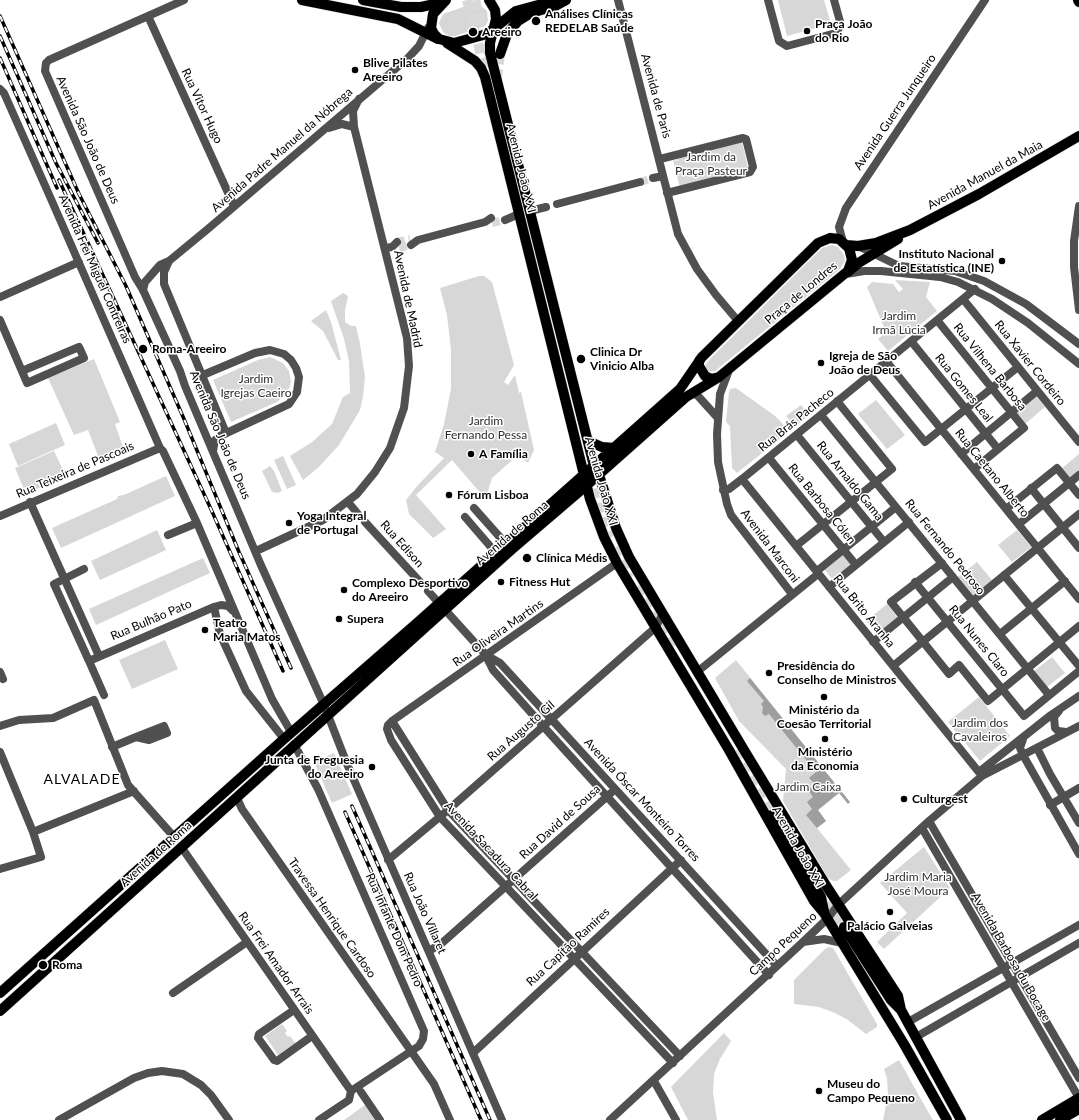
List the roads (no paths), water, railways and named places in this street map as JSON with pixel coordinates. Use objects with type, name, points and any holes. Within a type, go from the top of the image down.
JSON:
[{"type":"main road","name":"Avenida João XXI","points":[[302,0],[398,19],[443,41],[475,60],[483,72],[516,214],[595,514],[617,563],[728,750],[814,901],[826,916]]},
{"type":"main road","points":[[363,0],[401,7],[421,6],[447,1]]},
{"type":"main road","name":"Avenida João XXI","points":[[489,0],[496,15],[490,43],[490,53],[588,441],[608,507],[629,557],[696,672],[838,904]]},
{"type":"main road","points":[[447,1],[433,14],[431,22],[432,31],[443,41],[460,42],[481,36],[516,11],[557,0]]},
{"type":"main road","points":[[500,54],[507,34],[518,21],[531,13],[555,6],[566,0]]},
{"type":"main road","name":"Avenida Manuel da Maia","points":[[845,274],[860,262],[910,230],[1077,139]]},
{"type":"main road","points":[[516,214],[530,211]]},
{"type":"main road","name":"Avenida Manuel da Maia","points":[[844,243],[858,246],[878,243],[910,230]]},
{"type":"main road","name":"Praça de Londres","points":[[702,357],[818,243],[830,238],[844,243],[851,252],[852,260],[850,268],[845,274],[719,377]]},
{"type":"main road","points":[[702,357],[699,366],[703,374],[711,379],[719,377]]},
{"type":"main road","name":"Avenida de Roma","points":[[0,993],[288,736],[442,607],[496,553],[508,547],[587,485],[596,470],[614,448],[680,389],[702,357]]},
{"type":"main road","name":"Avenida de Roma","points":[[0,1011],[182,848],[294,744],[328,715],[584,475],[596,470],[686,396],[719,377]]},
{"type":"main road","points":[[588,441],[602,447],[614,448]]},
{"type":"main road","points":[[617,563],[629,557]]},
{"type":"main road","points":[[288,736],[294,744]]},
{"type":"main road","points":[[728,750],[735,748],[744,750]]},
{"type":"main road","points":[[773,814],[821,897],[826,916]]},
{"type":"main road","points":[[176,837],[182,848]]},
{"type":"main road","points":[[838,904],[898,996],[901,1010]]},
{"type":"main road","name":"Campo Pequeno","points":[[826,916],[904,1044],[947,1120]]},
{"type":"main road","points":[[844,927],[891,1000],[901,1010],[961,1120]]},
{"type":"main road","points":[[895,1030],[908,1022]]},
{"type":"main road","points":[[904,1044],[916,1037]]},
{"type":"main road","points":[[1042,1120],[1079,1098]]},
{"type":"main road","points":[[1060,1120],[1079,1109]]},
{"type":"street","points":[[148,16],[183,0]]},
{"type":"street","name":"Avenida de Paris","points":[[618,0],[660,159],[676,228],[683,244],[712,290],[738,321]]},
{"type":"street","points":[[768,0],[779,41],[786,46],[836,33],[841,25],[834,0]]},
{"type":"street","name":"Avenida Guerra Junqueiro","points":[[844,243],[839,227],[846,208],[984,0]]},
{"type":"street","name":"Avenida São João de Deus","points":[[148,16],[49,60],[44,66],[50,83],[135,277],[143,290],[324,705]]},
{"type":"street","name":"Rua Vitor Hugo","points":[[148,16],[234,206]]},
{"type":"street","name":"Avenida Padre Manuel da Nóbrega","points":[[143,290],[143,285],[160,265],[170,261],[416,51],[431,22]]},
{"type":"street","name":"Avenida Frei Miguel Contreiras","points":[[0,89],[44,183],[160,448],[163,451],[197,523],[288,736]]},
{"type":"street","name":"Avenida de Madrid","points":[[256,551],[311,527],[348,502],[375,472],[390,448],[400,422],[407,394],[409,366],[407,338],[393,246],[354,127],[353,111],[359,99]]},
{"type":"street","points":[[325,130],[342,124],[354,127]]},
{"type":"street","points":[[660,159],[743,138],[746,141],[753,167],[750,172],[667,193]]},
{"type":"street","points":[[653,178],[663,176]]},
{"type":"street","points":[[557,204],[640,182]]},
{"type":"street","points":[[1079,206],[1074,248],[1074,266],[1079,310]]},
{"type":"street","points":[[530,211],[546,207]]},
{"type":"street","points":[[504,217],[516,214]]},
{"type":"street","points":[[413,241],[490,221]]},
{"type":"street","points":[[858,246],[899,266],[955,272],[984,281],[1026,304],[1079,344]]},
{"type":"street","points":[[164,284],[164,272],[170,261]]},
{"type":"street","points":[[0,297],[79,262]]},
{"type":"street","points":[[845,274],[875,271],[952,279],[975,289],[1037,329],[1079,364]]},
{"type":"street","points":[[148,279],[158,278],[164,284]]},
{"type":"street","name":"Avenida São João de Deus","points":[[164,284],[203,376],[223,434]]},
{"type":"street","name":"Rua Brás Pacheco","points":[[723,490],[729,489],[742,480],[975,289]]},
{"type":"street","name":"Rua Xavier Cordeiro","points":[[963,299],[1079,442]]},
{"type":"street","points":[[0,320],[27,383],[84,358],[79,347],[22,371]]},
{"type":"street","name":"Rua Vilhena Barbosa","points":[[937,320],[1024,428],[998,449]]},
{"type":"street","name":"Rua Gomes Leal","points":[[911,341],[998,449]]},
{"type":"street","points":[[203,376],[265,350],[275,350],[284,354],[291,360],[296,368],[299,378],[295,396],[289,404],[223,434],[215,440],[213,452]]},
{"type":"street","name":"Rua Caetano Alberto","points":[[886,362],[1079,599]]},
{"type":"street","points":[[870,375],[925,442],[1018,367]]},
{"type":"street","name":"Avenida Marconi","points":[[730,369],[721,388],[717,417],[718,455],[723,490],[731,515],[792,594]]},
{"type":"street","points":[[961,454],[1038,391]]},
{"type":"street","points":[[693,393],[698,396],[717,417]]},
{"type":"street","points":[[796,546],[892,469],[837,401]]},
{"type":"street","name":"Rua Fernando Pedroso","points":[[821,415],[1049,695]]},
{"type":"street","points":[[204,429],[211,435],[223,434]]},
{"type":"street","name":"Rua Arnaldo Gama","points":[[797,435],[884,542]]},
{"type":"street","name":"Rua Teixeira de Pascoais","points":[[0,516],[160,448]]},
{"type":"street","points":[[974,469],[998,449]]},
{"type":"street","name":"Rua Barbosa Cólen","points":[[769,458],[856,565]]},
{"type":"street","points":[[1006,509],[1057,468],[1079,495]]},
{"type":"street","points":[[1018,524],[1079,475]]},
{"type":"street","name":"Rua Brito Aranha","points":[[742,480],[981,774]]},
{"type":"street","points":[[1031,488],[1079,548]]},
{"type":"street","points":[[30,502],[99,656]]},
{"type":"street","points":[[348,502],[358,514]]},
{"type":"street","points":[[696,672],[792,594],[896,506]]},
{"type":"street","name":"Avenida de Roma","points":[[474,508],[508,547]]},
{"type":"street","points":[[893,666],[1079,514]]},
{"type":"street","name":"Avenida de Roma","points":[[465,517],[496,553]]},
{"type":"street","name":"Rua Edison","points":[[365,522],[420,583]]},
{"type":"street","points":[[829,587],[909,522]]},
{"type":"street","points":[[168,535],[197,523]]},
{"type":"street","name":"Rua Oliveira Martins","points":[[392,721],[617,563]]},
{"type":"street","points":[[942,563],[915,582],[891,602],[949,674],[959,665],[988,701],[1079,626]]},
{"type":"street","points":[[84,569],[54,584],[104,695]]},
{"type":"street","points":[[1004,575],[1079,666]]},
{"type":"street","points":[[873,642],[953,577]]},
{"type":"street","points":[[1000,634],[1065,581]]},
{"type":"street","name":"Rua Nunes Claro","points":[[915,582],[1024,716],[1049,695]]},
{"type":"street","points":[[217,606],[224,599],[225,590]]},
{"type":"street","points":[[428,591],[442,607]]},
{"type":"street","points":[[217,606],[228,606],[234,612]]},
{"type":"street","points":[[217,606],[220,634],[246,691],[288,736]]},
{"type":"street","name":"Rua Bulhão Pato","points":[[89,661],[217,606]]},
{"type":"street","name":"Avenida Óscar Monteiro Torres","points":[[442,607],[486,655],[493,670],[768,975]]},
{"type":"street","name":"Rua Augusto Gil","points":[[388,860],[440,817],[655,628],[663,614]]},
{"type":"street","name":"Avenida Óscar Monteiro Torres","points":[[486,655],[500,663],[777,966]]},
{"type":"street","points":[[1049,695],[1079,671]]},
{"type":"street","points":[[826,916],[981,774],[1059,710],[1079,696]]},
{"type":"street","points":[[0,726],[19,720],[52,718],[94,700],[128,785],[176,837]]},
{"type":"street","points":[[324,705],[328,715]]},
{"type":"street","points":[[1059,710],[1054,717],[1055,728],[1058,731],[1066,732]]},
{"type":"street","name":"Rua João Villaret","points":[[328,715],[346,764],[502,1120]]},
{"type":"street","name":"Avenida Sacadura Cabral","points":[[673,1063],[440,817],[391,740],[386,729],[388,724],[392,721],[448,810],[582,950],[680,1056]]},
{"type":"street","points":[[981,774],[1023,756],[1079,726]]},
{"type":"street","points":[[112,747],[136,737]]},
{"type":"street","points":[[1023,739],[1020,748],[1023,756],[1079,854]]},
{"type":"street","name":"Rua Infante Dom Pedro","points":[[294,744],[318,789],[423,1027],[424,1035],[422,1042],[410,1052],[351,1092],[348,1100],[322,1119]]},
{"type":"street","points":[[1037,748],[1079,823]]},
{"type":"street","points":[[0,752],[41,857],[0,868]]},
{"type":"street","points":[[1050,805],[1079,788]]},
{"type":"street","name":"Rua David de Sousa","points":[[429,951],[442,943],[616,789]]},
{"type":"street","points":[[32,832],[134,791]]},
{"type":"street","name":"Travessa Henrique Cardoso","points":[[237,798],[242,809],[410,1052]]},
{"type":"street","name":"Avenida Barbosa du Bocage","points":[[929,821],[1079,1078]]},
{"type":"street","name":"Avenida Barbosa du Bocage","points":[[922,828],[1079,1098]]},
{"type":"street","name":"Rua Frei Amador Arrais","points":[[182,848],[351,1092]]},
{"type":"street","name":"Rua Capitão Ramires","points":[[473,1053],[582,950],[681,860]]},
{"type":"street","name":"Campo Pequeno","points":[[610,1120],[804,942],[826,916]]},
{"type":"street","points":[[908,1022],[1079,925]]},
{"type":"street","points":[[804,942],[824,939],[842,943]]},
{"type":"street","points":[[173,993],[247,942]]},
{"type":"street","points":[[916,1037],[1079,943]]},
{"type":"street","points":[[626,1013],[634,1006]]},
{"type":"street","points":[[294,1010],[259,1034],[258,1038],[274,1060],[277,1060],[312,1036]]},
{"type":"street","points":[[410,1052],[434,1084],[450,1120]]},
{"type":"street","points":[[59,1120],[134,1078],[148,1073],[162,1071],[183,1074],[201,1085],[211,1095],[229,1120]]},
{"type":"street","points":[[654,1081],[676,1120]]},
{"type":"street","points":[[361,1092],[380,1120]]},
{"type":"tunnel","points":[[467,0],[486,76]]},
{"type":"tunnel","points":[[475,0],[489,54]]},
{"type":"tunnel","points":[[497,79],[500,54]]},
{"type":"tunnel","points":[[640,182],[653,178]]},
{"type":"tunnel","points":[[492,223],[505,220]]},
{"type":"tunnel","points":[[397,242],[410,239]]},
{"type":"tunnel","points":[[399,248],[411,245]]},
{"type":"tunnel","points":[[594,473],[602,503],[614,536]]},
{"type":"tunnel","points":[[614,548],[631,577]]},
{"type":"tunnel","points":[[640,585],[676,645]]},
{"type":"tunnel","points":[[735,751],[773,814]]},
{"type":"tunnel","points":[[814,875],[844,927]]},
{"type":"railway","points":[[0,16],[79,194],[126,286],[184,419],[239,552],[291,668]]},
{"type":"railway","points":[[0,36],[56,163],[98,243]]},
{"type":"railway","points":[[0,58],[57,188]]},
{"type":"railway","points":[[59,180],[210,507],[283,671]]},
{"type":"railway","points":[[352,806],[490,1120]]},
{"type":"railway","points":[[345,812],[481,1120]]},
{"type":"place","name":"Análises Clínicas REDELAB Saúde","points":[[536,21]]},
{"type":"place","name":"Praça João do Rio","points":[[807,31]]},
{"type":"place","name":"Areeiro","points":[[473,32]]},
{"type":"place","name":"Blive Pilates Areeiro","points":[[355,70]]},
{"type":"place","name":"Instituto Nacional de Estatística (INE)","points":[[1002,261]]},
{"type":"place","name":"Roma-Areeiro","points":[[143,349]]},
{"type":"place","name":"Clinica Dr Vinicio Alba","points":[[581,359]]},
{"type":"place","name":"Igreja de São João de Deus","points":[[821,363]]},
{"type":"place","name":"A Família","points":[[471,454]]},
{"type":"place","name":"Fórum Lisboa","points":[[449,495]]},
{"type":"place","name":"Yoga Integral de Portugal","points":[[289,523]]},
{"type":"place","name":"Clínica Médis","points":[[527,558]]},
{"type":"place","name":"Fitness Hut","points":[[501,582]]},
{"type":"place","name":"Complexo Desportivo do Areeiro","points":[[344,590]]},
{"type":"place","name":"Supera","points":[[339,619]]},
{"type":"place","name":"Teatro Maria Matos","points":[[205,630]]},
{"type":"place","name":"Presidência do Conselho de Ministros","points":[[769,673]]},
{"type":"place","name":"Ministério da Coesão Territorial","points":[[824,697]]},
{"type":"place","name":"Ministério da Economia","points":[[825,739]]},
{"type":"place","name":"Junta de Freguesia do Areeiro","points":[[372,767]]},
{"type":"place","name":"Culturgest","points":[[904,799]]},
{"type":"place","name":"Palácio Galveias","points":[[890,912]]},
{"type":"place","name":"Roma","points":[[43,965]]},
{"type":"place","name":"Museu do Campo Pequeno","points":[[819,1091]]},
{"type":"district","name":"ALVALADE","points":[[82,779]]},
{"type":"park label","name":"Jardim da Praça Pasteur","points":[[711,164]]},
{"type":"park label","name":"Jardim Irmã Lúcia","points":[[899,323]]},
{"type":"park label","name":"Jardim Igrejas Caeiro","points":[[256,386]]},
{"type":"park label","name":"Jardim Fernando Pessa","points":[[486,428]]},
{"type":"park label","name":"Jardim dos Cavaleiros","points":[[980,730]]},
{"type":"park label","name":"Jardim Caixa","points":[[808,787]]},
{"type":"park label","name":"Jardim Maria José Moura","points":[[918,884]]}]
